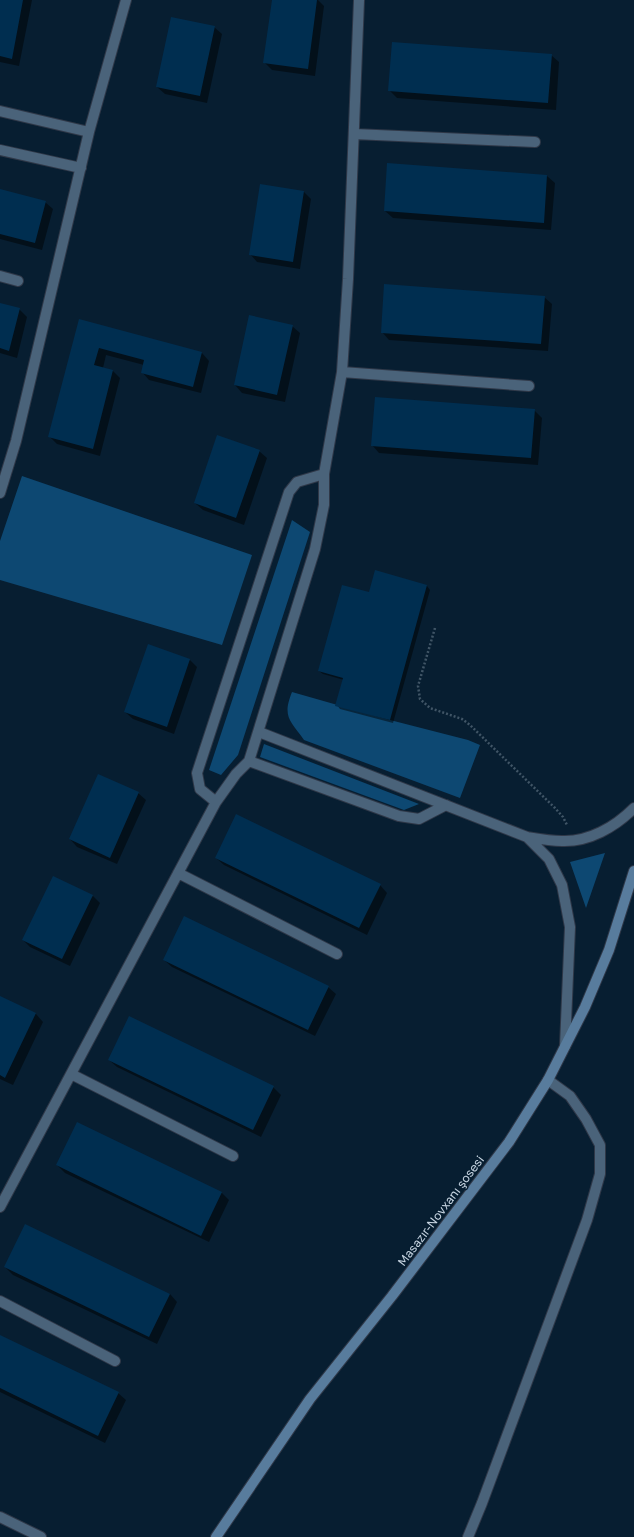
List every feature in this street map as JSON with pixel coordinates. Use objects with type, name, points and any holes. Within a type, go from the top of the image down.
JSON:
[{"type":"main road","name":"Masazır-Novxanı şosesi","points":[[221,1534],[310,1400],[392,1296],[509,1142],[548,1080],[585,1007],[609,950],[634,871]]},
{"type":"lane","points":[[0,493],[16,441],[81,168],[88,132],[126,0]]},
{"type":"lane","points":[[0,1207],[216,802],[236,774],[249,761],[315,549],[324,505],[324,474],[342,372],[348,279],[359,0]]},
{"type":"lane","points":[[0,111],[88,132]]},
{"type":"lane","points":[[354,134],[535,142]]},
{"type":"lane","points":[[0,150],[81,168]]},
{"type":"lane","points":[[0,276],[18,281]]},
{"type":"lane","points":[[342,372],[529,386]]},
{"type":"lane","points":[[216,802],[200,789],[197,772],[289,492],[297,482],[324,474]]},
{"type":"lane","points":[[259,732],[527,837],[563,841],[593,836],[622,820],[634,808]]},
{"type":"lane","points":[[249,761],[399,816],[418,819],[446,805]]},
{"type":"lane","points":[[527,837],[550,859],[562,885],[569,935],[565,1046]]},
{"type":"lane","points":[[178,873],[337,954]]},
{"type":"lane","points":[[71,1074],[233,1156]]},
{"type":"lane","points":[[468,1537],[482,1504],[587,1220],[600,1174],[600,1145],[586,1119],[570,1096],[548,1080]]},
{"type":"lane","points":[[0,1301],[115,1361]]},
{"type":"lane","points":[[0,1517],[41,1537]]},
{"type":"path","points":[[435,628],[418,686],[420,699],[430,708],[462,719],[470,725],[555,808],[563,817],[574,839]]},
{"type":"shaded area","points":[[22,476],[252,555],[222,645],[0,580],[0,541]]},
{"type":"shaded area","points":[[292,520],[310,532],[238,755],[221,775],[209,770]]},
{"type":"shaded area","points":[[292,692],[390,720],[468,740],[480,745],[460,798],[304,740],[289,718],[288,707]]},
{"type":"shaded area","points":[[264,744],[419,804],[404,810],[260,757]]},
{"type":"shaded area","points":[[605,853],[586,908],[570,862]]},
{"type":"building","points":[[0,0],[23,0],[12,59],[0,56]]},
{"type":"building","points":[[272,0],[317,0],[308,69],[263,63]]},
{"type":"building","points":[[171,17],[215,26],[200,96],[156,87]]},
{"type":"building","points":[[392,42],[552,54],[548,103],[388,91]]},
{"type":"building","points":[[387,163],[547,175],[544,223],[384,211]]},
{"type":"building","points":[[260,184],[304,191],[293,262],[249,255]]},
{"type":"building","points":[[0,189],[46,201],[35,243],[0,234]]},
{"type":"building","points":[[384,284],[545,296],[541,344],[381,333]]},
{"type":"building","points":[[0,303],[20,308],[9,351],[0,348]]},
{"type":"building","points":[[249,315],[293,325],[277,395],[234,385]]},
{"type":"building","points":[[79,319],[202,352],[193,387],[141,373],[144,360],[99,348],[94,365],[113,370],[93,449],[48,437]]},
{"type":"building","points":[[375,397],[535,409],[531,458],[371,446]]},
{"type":"building","points":[[217,435],[260,450],[236,518],[194,503]]},
{"type":"building","points":[[375,570],[427,585],[390,720],[335,706],[343,678],[318,671],[342,585],[369,592]]},
{"type":"building","points":[[148,644],[190,659],[167,727],[124,712]]},
{"type":"building","points":[[98,774],[139,792],[110,858],[69,839]]},
{"type":"building","points":[[236,814],[381,884],[359,928],[215,858]]},
{"type":"building","points":[[53,876],[93,895],[62,959],[22,940]]},
{"type":"building","points":[[184,916],[329,986],[308,1030],[163,960]]},
{"type":"building","points":[[0,996],[36,1013],[5,1078],[0,1075]]},
{"type":"building","points":[[129,1016],[274,1086],[253,1130],[108,1060]]},
{"type":"building","points":[[77,1122],[222,1192],[201,1236],[56,1165]]},
{"type":"building","points":[[25,1224],[170,1294],[149,1337],[4,1267]]},
{"type":"building","points":[[0,1335],[119,1392],[98,1436],[0,1388]]}]
